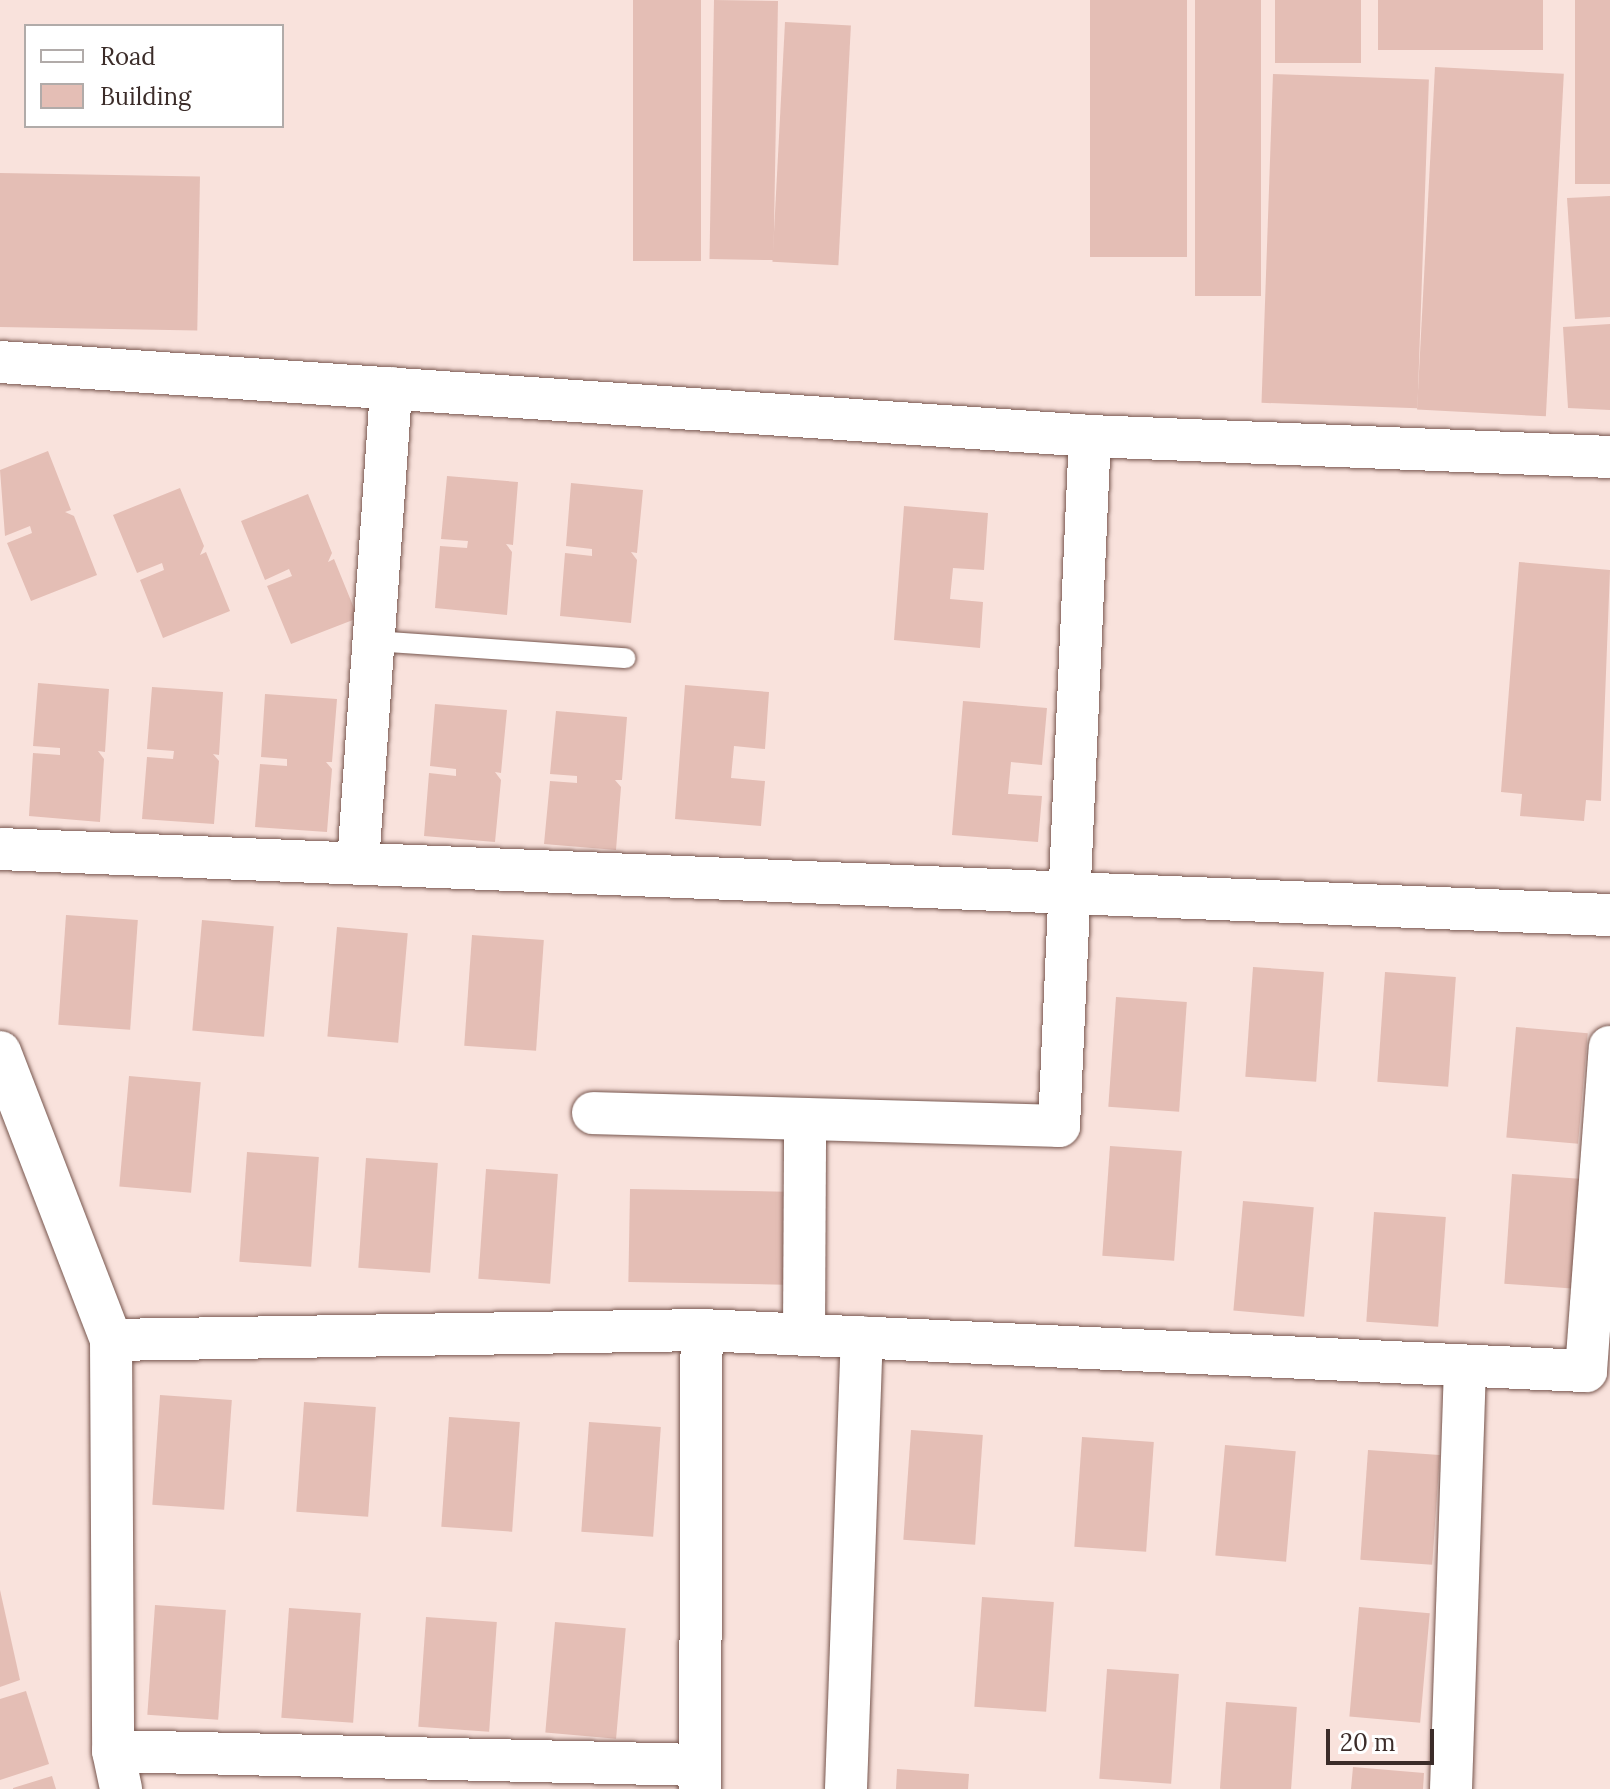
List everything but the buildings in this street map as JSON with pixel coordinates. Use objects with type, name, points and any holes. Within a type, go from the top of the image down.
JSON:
[{"type":"street","points":[[0,362],[1090,436],[1610,457]]},
{"type":"street","points":[[358,863],[391,388]]},
{"type":"street","points":[[593,1113],[1059,1126],[1090,436]]},
{"type":"street","points":[[0,849],[1610,915]]},
{"type":"street","points":[[111,1340],[702,1330],[1586,1371],[1610,1047]]},
{"type":"street","points":[[0,1052],[111,1340],[117,1770],[700,1777],[702,1330]]},
{"type":"street","points":[[804,1335],[805,1119]]},
{"type":"street","points":[[846,1789],[862,1337]]},
{"type":"street","points":[[1451,1789],[1465,1366]]},
{"type":"lane","points":[[373,641],[625,658]]}]
